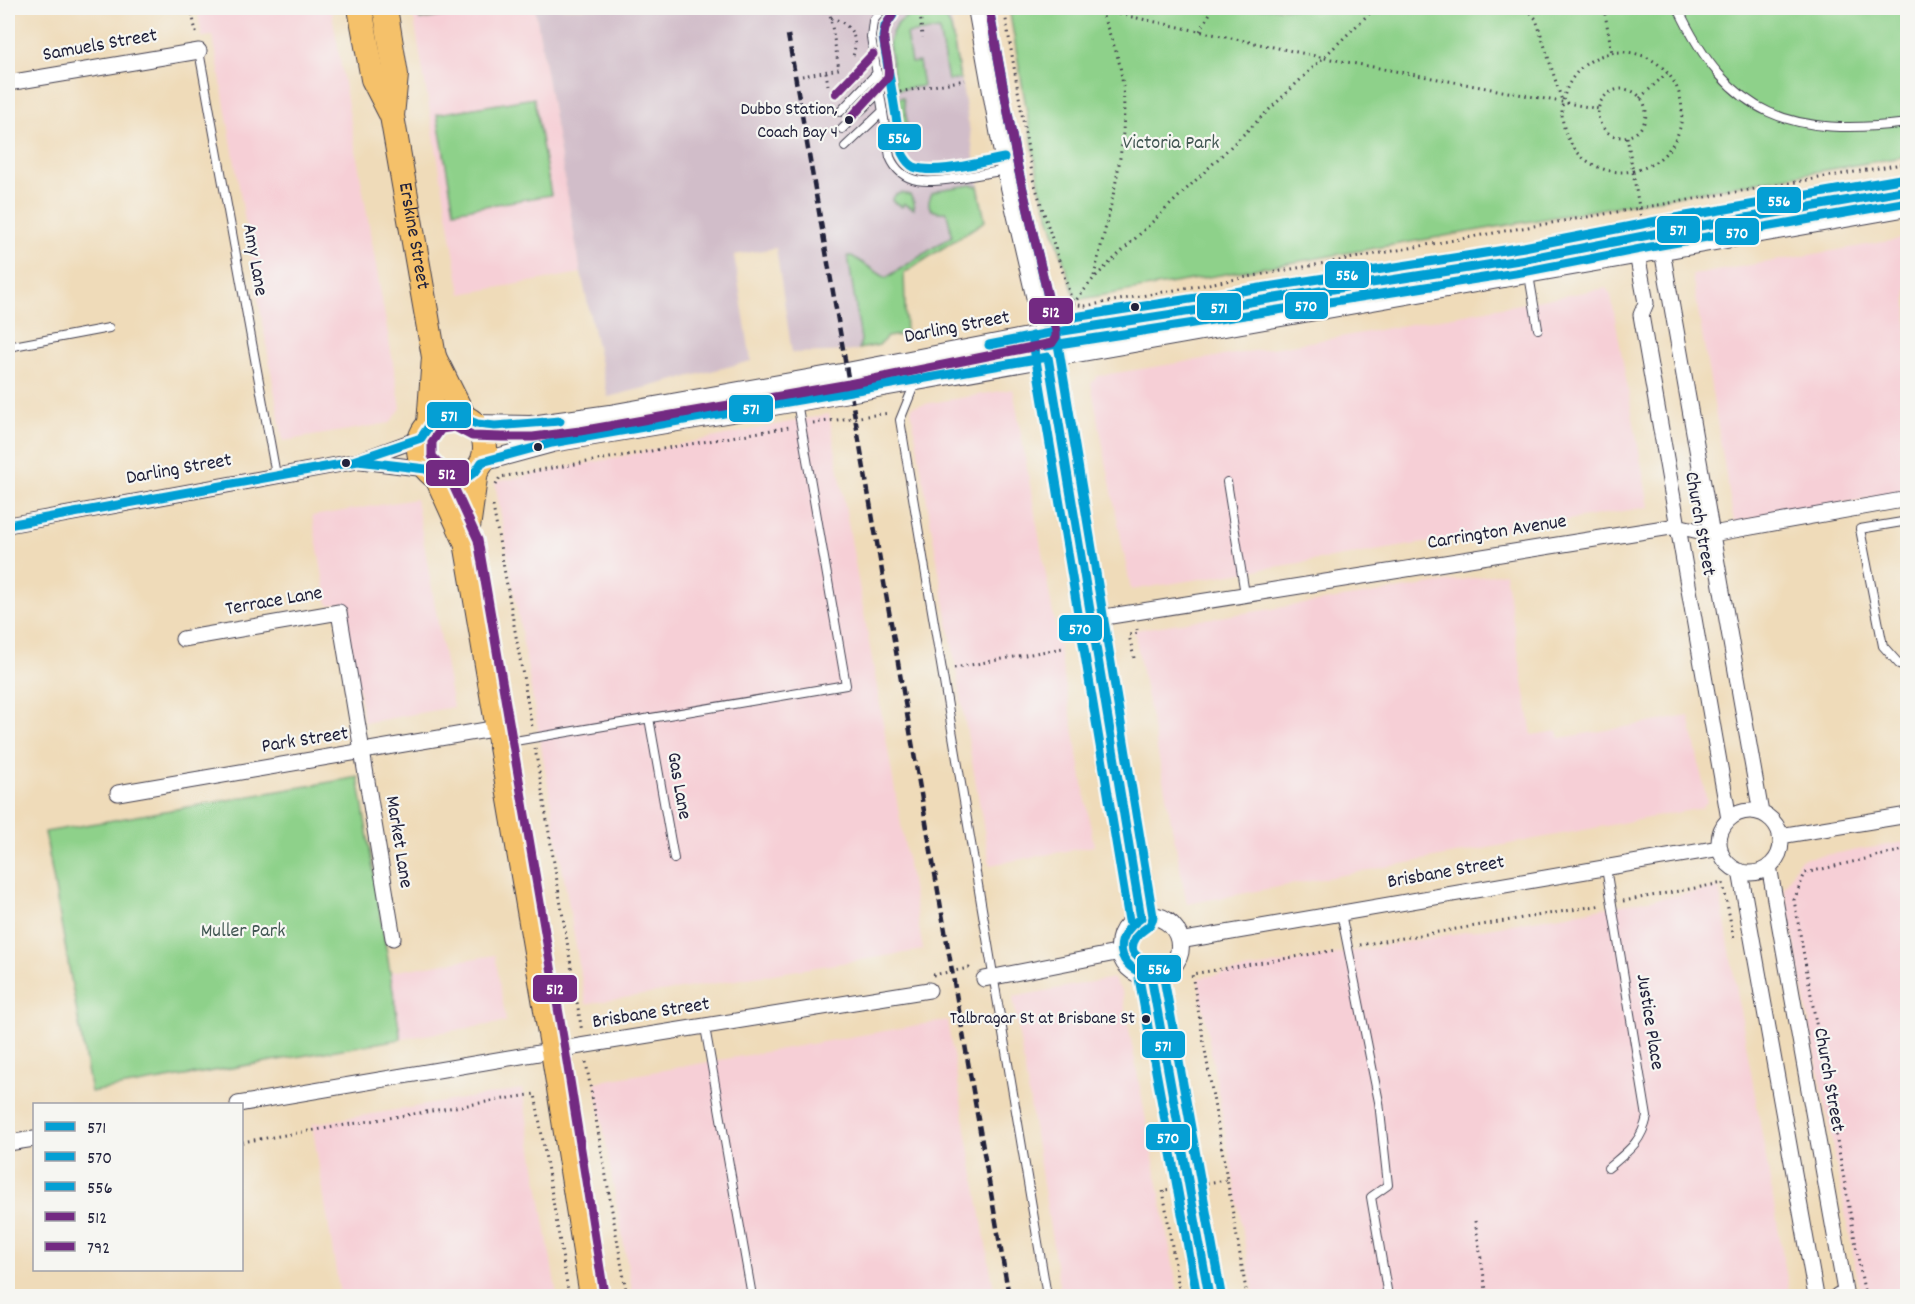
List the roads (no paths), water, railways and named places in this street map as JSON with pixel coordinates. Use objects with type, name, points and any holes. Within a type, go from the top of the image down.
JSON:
[{"type":"highway","name":"Erskine Street","points":[[360,8],[373,79],[392,116]]},
{"type":"highway","name":"Erskine Street","points":[[385,8],[396,75],[392,116],[434,357],[425,431]]},
{"type":"highway","name":"Erskine Street","points":[[434,357],[469,420]]},
{"type":"highway","points":[[465,542],[485,442],[482,432],[469,420],[454,415],[445,416],[425,431],[419,449],[465,542],[553,1051],[592,1296]]},
{"type":"highway","points":[[432,473],[447,481],[458,481],[468,477],[479,467]]},
{"type":"street","points":[[977,8],[1006,170],[1044,334],[1141,918]]},
{"type":"street","name":"Samuels Street","points":[[8,83],[199,51]]},
{"type":"street","name":"Darling Street","points":[[479,467],[552,443],[1048,357],[1527,266],[1908,190]]},
{"type":"street","name":"Darling Street","points":[[1647,242],[1908,207]]},
{"type":"street","name":"Church Street","points":[[1647,242],[1646,303],[1641,315],[1730,819]]},
{"type":"street","name":"Church Street","points":[[1647,242],[1712,534],[1761,813]]},
{"type":"street","name":"Darling Street","points":[[469,420],[531,424],[578,419],[847,372],[1044,334],[1527,266]]},
{"type":"street","name":"Darling Street","points":[[8,525],[358,461],[425,431]]},
{"type":"street","name":"Darling Street","points":[[358,461],[432,473]]},
{"type":"street","name":"Carrington Avenue","points":[[1092,620],[1677,526],[1712,534],[1908,499]]},
{"type":"street","name":"Terrace Lane","points":[[183,639],[339,612],[362,753]]},
{"type":"street","name":"Park Street","points":[[118,793],[362,753],[499,736]]},
{"type":"street","name":"Market Lane","points":[[362,753],[393,938]]},
{"type":"street","points":[[1744,812],[1761,813],[1777,826],[1780,836],[1779,853],[1769,866],[1750,873],[1731,866],[1724,858],[1720,848],[1720,837],[1723,827],[1730,819],[1744,812]]},
{"type":"street","points":[[1780,836],[1908,815]]},
{"type":"street","name":"Brisbane Street","points":[[1179,941],[1720,848]]},
{"type":"street","name":"Church Street","points":[[1769,866],[1845,1291],[1837,1296]]},
{"type":"street","points":[[1740,871],[1816,1296]]},
{"type":"street","points":[[1150,917],[1166,921],[1177,933],[1180,951],[1170,969],[1161,974],[1151,976],[1135,972],[1124,960],[1121,952],[1125,931],[1141,918],[1150,917]]},
{"type":"street","points":[[989,978],[1121,952]]},
{"type":"street","points":[[1151,976],[1209,1296]]},
{"type":"street","name":"Brisbane Street","points":[[243,1103],[929,990]]},
{"type":"street","points":[[8,1143],[33,1139]]},
{"type":"lane","points":[[883,8],[871,29],[873,54],[893,165],[911,179],[927,182],[1006,170]]},
{"type":"lane","points":[[1678,8],[1690,33],[1718,74],[1751,103],[1769,113],[1814,125],[1837,128],[1908,123]]},
{"type":"lane","name":"Amy Lane","points":[[199,51],[276,475]]},
{"type":"lane","points":[[836,93],[873,54]]},
{"type":"lane","points":[[840,112],[877,73]]},
{"type":"lane","points":[[842,129],[880,92]]},
{"type":"lane","points":[[845,147],[883,111]]},
{"type":"lane","points":[[1527,266],[1538,329]]},
{"type":"lane","points":[[8,347],[109,328]]},
{"type":"lane","points":[[916,381],[900,420],[943,670],[989,978],[1047,1296]]},
{"type":"lane","points":[[499,736],[649,718],[846,685],[797,402]]},
{"type":"lane","points":[[1227,482],[1245,594]]},
{"type":"lane","points":[[1908,521],[1860,529],[1883,646],[1899,664],[1908,666]]},
{"type":"lane","name":"Gas Lane","points":[[649,718],[674,859]]},
{"type":"lane","name":"Justice Place","points":[[1606,868],[1647,1117],[1643,1134],[1629,1151],[1608,1168]]},
{"type":"lane","points":[[1341,913],[1379,1102],[1388,1185],[1371,1197],[1388,1296]]},
{"type":"lane","points":[[705,1027],[752,1296]]},
{"type":"railway","points":[[788,35],[1009,1296]]},
{"type":"place","name":"Dubbo Station, Coach Bay 4","points":[[849,120]]},
{"type":"place","name":"Talbragar St at Brisbane St","points":[[1146,1019]]},
{"type":"park label","name":"Victoria Park","points":[[1171,144]]},
{"type":"park label","name":"Muller Park","points":[[243,932]]}]
